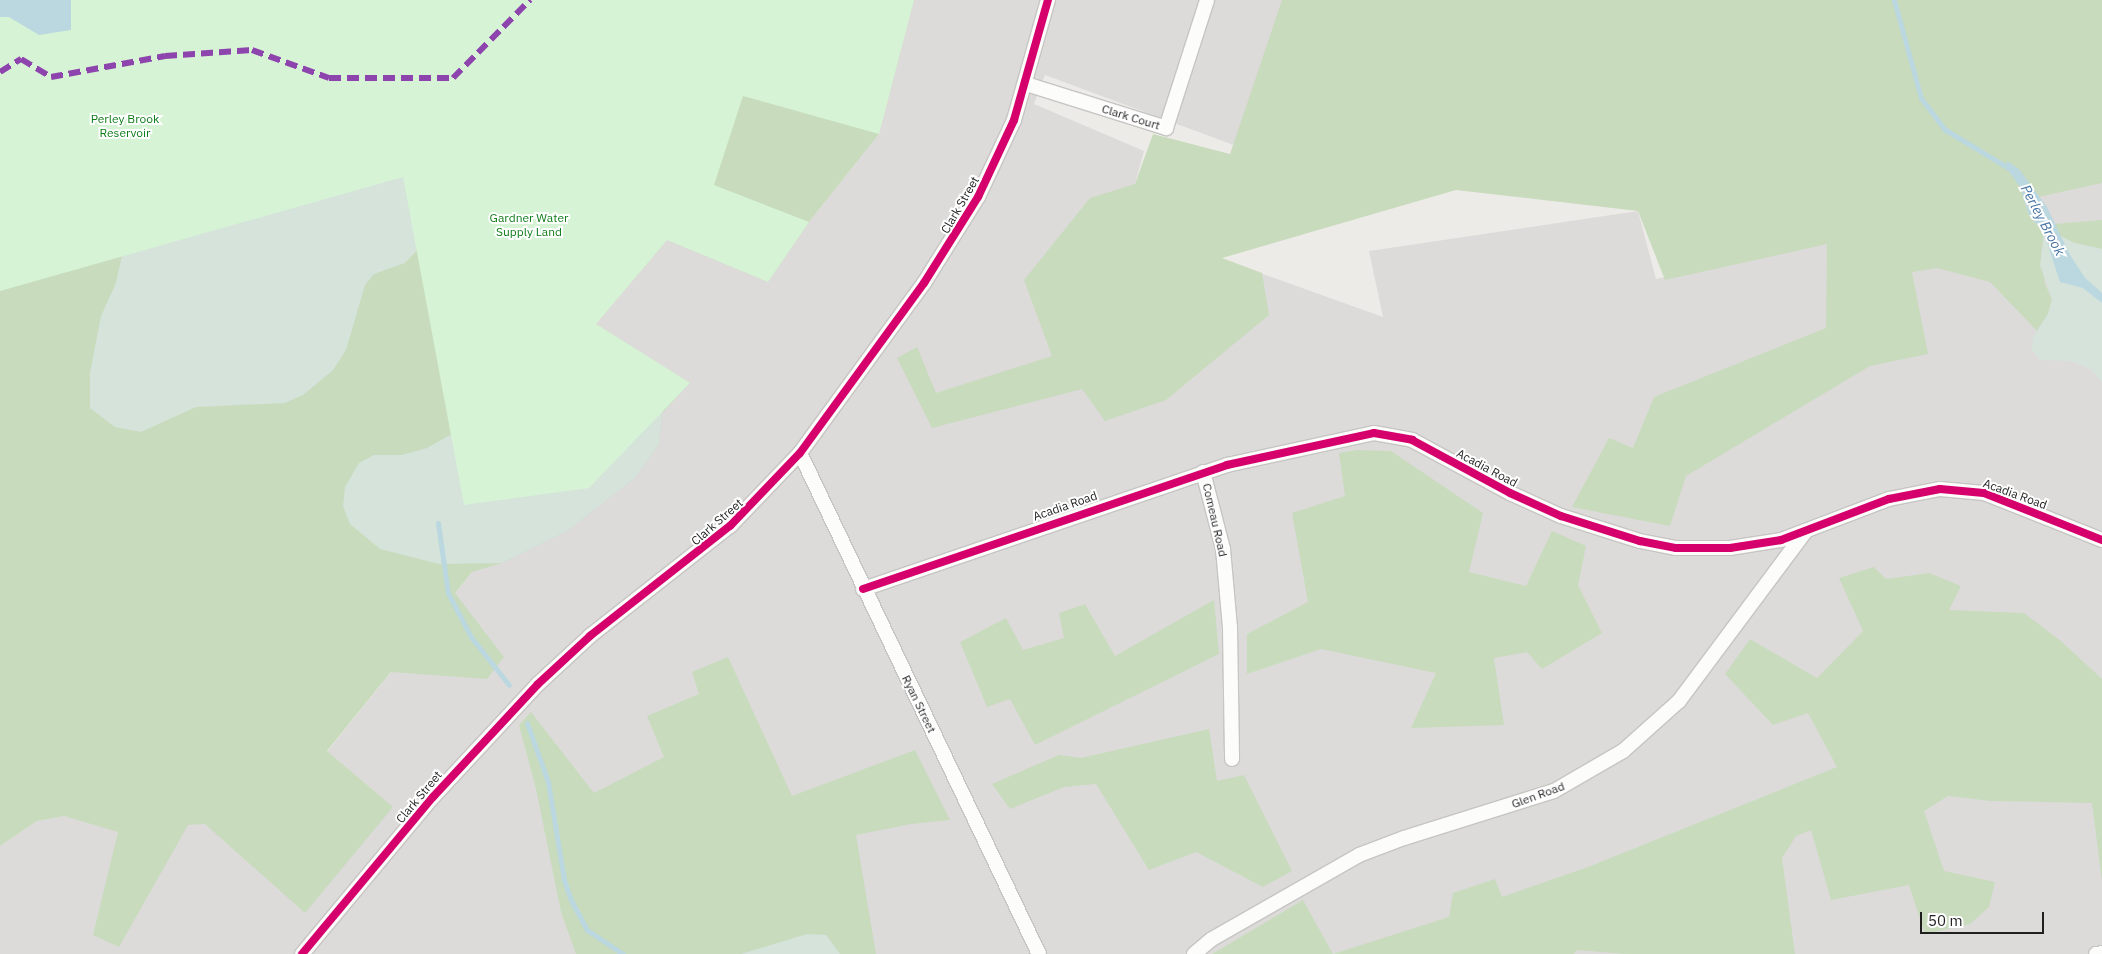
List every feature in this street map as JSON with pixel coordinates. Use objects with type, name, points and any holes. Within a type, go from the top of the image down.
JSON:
[{"type":"street","name":"Clark Street","points":[[302,954],[433,797],[538,684],[590,636],[730,526],[800,453],[957,235],[1000,152],[1026,84],[1048,0]]},
{"type":"street","name":"Clark Court","points":[[1026,84],[1166,128],[1207,0]]},
{"type":"street","name":"Acadia Road","points":[[863,589],[1204,472],[1343,438],[1384,434],[1412,440],[1544,509],[1640,541],[1676,548],[1712,548],[1764,544],[1805,532],[1890,499],[1926,490],[1955,489],[1984,493],[2013,503],[2102,540]]},
{"type":"street","name":"Ryan Street","points":[[800,453],[863,589],[1040,954]]},
{"type":"street","name":"Comeau Road","points":[[1204,472],[1223,548],[1230,627],[1232,759]]},
{"type":"street","name":"Glen Road","points":[[1194,954],[1212,939],[1359,855],[1404,838],[1554,791],[1623,751],[1679,701],[1805,532]]},
{"type":"street","points":[[2096,954],[2102,953]]},
{"type":"shaded area","points":[[914,0],[1389,0],[1347,187],[1045,75],[1034,104],[1144,151],[1124,224],[1383,317],[1369,251],[1638,211],[1656,279],[2102,181],[2102,954],[0,954],[0,846],[37,821],[165,796],[272,820],[472,572],[464,505],[690,383],[596,324],[667,240],[809,222],[879,134]]},
{"type":"shaded area","points":[[388,172],[413,181],[418,249],[405,263],[374,274],[365,285],[346,350],[333,370],[303,395],[285,403],[196,407],[141,432],[115,427],[90,408],[90,373],[101,316],[116,283],[129,223]]},
{"type":"shaded area","points":[[2057,234],[2074,243],[2102,249],[2102,383],[2092,370],[2071,361],[2040,360],[2032,350],[2033,337],[2048,314],[2052,299],[2040,265],[2044,237]]},
{"type":"shaded area","points":[[663,402],[659,444],[636,477],[567,531],[502,563],[439,564],[380,549],[350,524],[343,506],[345,487],[359,463],[374,455],[402,455],[427,448],[459,430]]},
{"type":"shaded area","points":[[807,934],[826,935],[840,954],[741,954]]},
{"type":"green space","points":[[0,0],[914,0],[879,134],[743,96],[714,185],[809,222],[768,282],[667,240],[596,324],[690,383],[589,488],[464,505],[403,177],[0,291]]},
{"type":"green space","points":[[72,0],[914,0],[879,134],[809,222],[768,282],[667,240],[596,324],[690,383],[662,413],[659,444],[636,477],[567,531],[502,563],[472,572],[455,593],[504,657],[487,679],[391,672],[327,751],[393,807],[305,913],[205,824],[188,825],[119,947],[93,935],[118,832],[64,816],[37,821],[0,846],[0,17]]},
{"type":"green space","points":[[1282,0],[2102,0],[2102,183],[2024,200],[2029,215],[2044,233],[2041,254],[2045,284],[2052,299],[2048,314],[2037,331],[1990,282],[1937,268],[1912,272],[1928,354],[1870,366],[1686,476],[1670,526],[1572,507],[1609,438],[1633,448],[1654,397],[1826,328],[1827,244],[1665,280],[1638,211],[1456,190],[1222,258],[1262,273],[1269,315],[1166,400],[1105,421],[1082,389],[932,428],[897,358],[917,347],[936,393],[1052,356],[1024,280],[1090,198],[1135,184],[1153,134],[1230,154]]},
{"type":"green space","points":[[2102,220],[2102,249],[2074,243],[2057,234],[2053,224]]},
{"type":"green space","points":[[1357,450],[1391,451],[1483,513],[1469,572],[1526,586],[1552,531],[1586,546],[1578,585],[1602,633],[1542,669],[1527,652],[1494,658],[1504,725],[1411,728],[1436,673],[1321,649],[1247,674],[1247,634],[1308,602],[1292,513],[1345,496],[1339,453]]},
{"type":"green space","points":[[1874,567],[1886,579],[1929,573],[1961,586],[1949,610],[2024,613],[2062,642],[2102,679],[2102,881],[2092,803],[1991,801],[1948,796],[1924,811],[1944,871],[1995,882],[1989,907],[1970,924],[1925,934],[1909,885],[1831,900],[1811,830],[1796,836],[1782,858],[1795,954],[1626,954],[1577,950],[1574,954],[1333,954],[1449,917],[1453,893],[1495,879],[1502,897],[1588,867],[1837,767],[1808,713],[1773,725],[1725,674],[1750,639],[1817,678],[1863,631],[1839,578]]},
{"type":"green space","points":[[1214,600],[1219,654],[1035,745],[1010,699],[987,707],[960,642],[1006,618],[1023,650],[1064,638],[1059,613],[1085,604],[1115,656]]},
{"type":"green space","points":[[728,657],[792,796],[915,750],[950,820],[911,824],[856,835],[876,954],[576,954],[561,912],[536,789],[519,725],[531,712],[594,793],[664,757],[647,716],[699,694],[692,672]]},
{"type":"green space","points":[[1209,729],[1217,781],[1244,775],[1292,871],[1263,887],[1196,852],[1149,870],[1096,784],[1064,787],[1010,809],[992,784],[1059,755],[1081,758]]},
{"type":"green space","points":[[1303,900],[1333,954],[1212,954]]},
{"type":"water","points":[[0,0],[71,0],[71,30],[39,35],[9,17],[0,17]]},
{"type":"water","points":[[2007,161],[2019,169],[2047,207],[2070,255],[2085,278],[2102,293],[2102,303],[2083,288],[2060,282],[2044,233],[2029,215],[2020,187],[2006,167]]},
{"type":"waterway","name":"Perley Brook","points":[[1894,0],[1921,98],[1944,129],[2012,170]]},
{"type":"waterway","points":[[438,523],[448,593],[471,637],[509,685]]},
{"type":"waterway","points":[[527,723],[548,782],[564,880],[571,900],[587,930],[623,954]]},
{"type":"marked path","points":[[0,72],[21,59],[51,77],[165,56],[252,50],[329,78],[453,78],[530,0]]},
{"type":"cycle path","points":[[302,954],[433,797],[538,684],[590,636],[730,526],[800,453],[924,283],[978,197],[1014,120],[1048,0]]},
{"type":"cycle path","points":[[863,589],[1227,465],[1374,433],[1412,440],[1510,493],[1561,516],[1640,541],[1676,548],[1730,548],[1781,540],[1889,499],[1940,489],[1984,493],[2102,540]]},
{"type":"park label","name":"Perley Brook Reservoir","points":[[125,126]]},
{"type":"park label","name":"Gardner Water Supply Land","points":[[529,225]]}]
